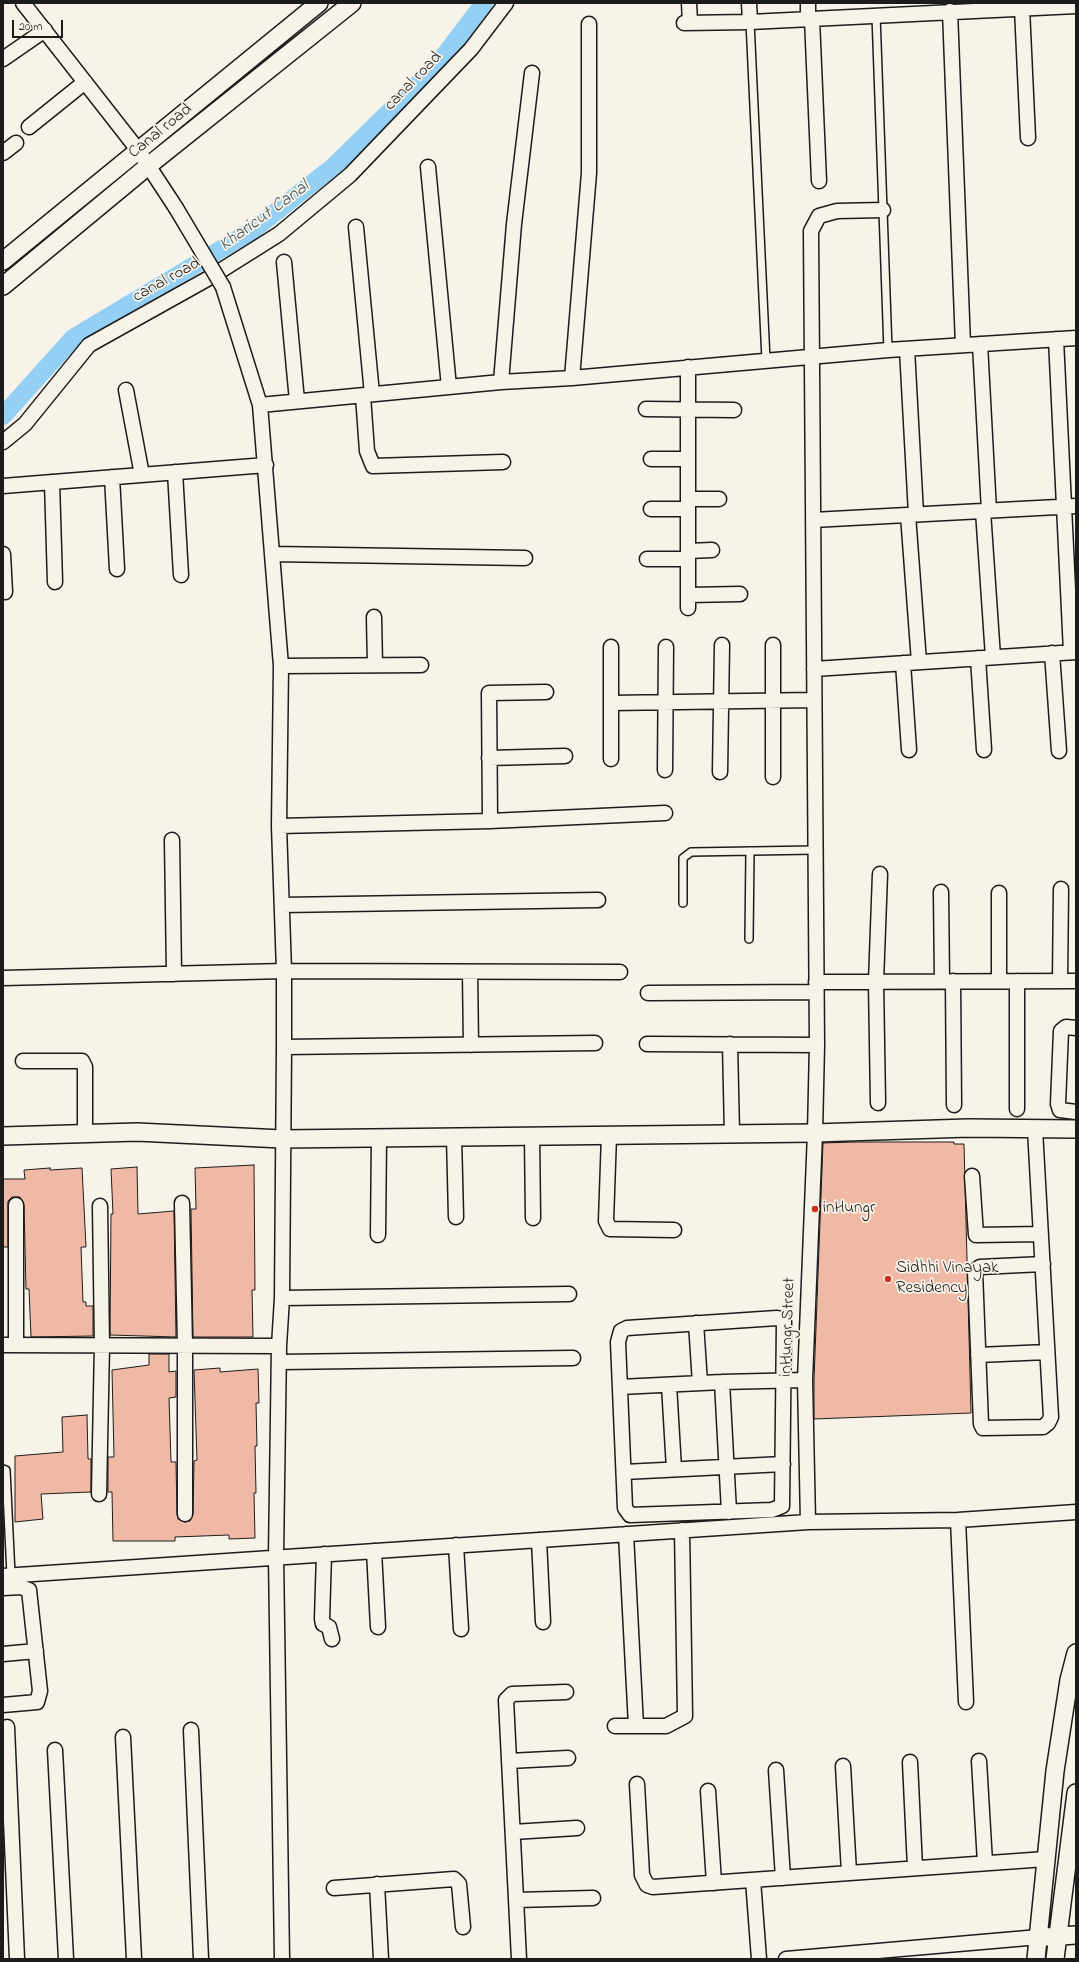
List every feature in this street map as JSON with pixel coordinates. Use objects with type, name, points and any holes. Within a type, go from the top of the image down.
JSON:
[{"type":"street","points":[[23,3],[138,150],[176,208],[223,287],[260,404],[281,666],[279,826],[284,971],[284,1047],[282,1139],[282,1298],[279,1346],[280,1362],[276,1556],[282,1959]]},
{"type":"street","points":[[3,286],[148,166],[352,3]]},
{"type":"street","name":"canal road","points":[[3,442],[25,424],[89,345],[209,278],[279,234],[350,175],[471,49],[506,3]]},
{"type":"street","points":[[689,3],[687,23],[810,19],[884,11],[1025,6],[1076,6]]},
{"type":"street","points":[[749,3],[750,22]]},
{"type":"street","points":[[808,3],[819,181]]},
{"type":"street","name":"Canal road","points":[[3,261],[317,4]]},
{"type":"street","points":[[1025,6],[1028,138]]},
{"type":"street","points":[[956,8],[963,345]]},
{"type":"street","points":[[572,378],[589,173],[589,24]]},
{"type":"street","points":[[3,59],[45,30]]},
{"type":"street","points":[[501,382],[514,224],[532,73]]},
{"type":"street","points":[[28,127],[85,82]]},
{"type":"street","points":[[3,153],[16,143]]},
{"type":"street","points":[[428,167],[449,387]]},
{"type":"street","name":"inHungr Street","points":[[808,1522],[805,1380],[817,1045],[811,231],[819,216],[837,211],[882,210]]},
{"type":"street","points":[[356,227],[367,395],[367,452],[373,466],[503,462]]},
{"type":"street","points":[[284,262],[297,401]]},
{"type":"street","points":[[260,404],[501,382],[572,378],[688,368],[812,356],[1076,338]]},
{"type":"street","points":[[814,669],[1074,652],[1070,506],[1056,340]]},
{"type":"street","points":[[980,344],[993,657]]},
{"type":"street","points":[[907,349],[912,514],[919,662]]},
{"type":"street","points":[[688,368],[688,601],[740,594]]},
{"type":"street","points":[[126,390],[142,475]]},
{"type":"street","points":[[646,409],[734,410]]},
{"type":"street","points":[[651,459],[688,459]]},
{"type":"street","points":[[3,486],[266,465]]},
{"type":"street","points":[[175,472],[180,575]]},
{"type":"street","points":[[112,477],[117,569]]},
{"type":"street","points":[[52,482],[55,582]]},
{"type":"street","points":[[651,509],[719,499]]},
{"type":"street","points":[[813,520],[1070,506]]},
{"type":"street","points":[[647,560],[688,555],[712,550]]},
{"type":"street","points":[[3,554],[5,592]]},
{"type":"street","points":[[273,554],[525,558]]},
{"type":"street","points":[[374,617],[375,665]]},
{"type":"street","points":[[720,772],[722,645]]},
{"type":"street","points":[[773,645],[773,777]]},
{"type":"street","points":[[611,647],[611,759]]},
{"type":"street","points":[[665,770],[666,647]]},
{"type":"street","points":[[1052,653],[1059,751]]},
{"type":"street","points":[[978,658],[984,750]]},
{"type":"street","points":[[903,663],[909,750]]},
{"type":"street","points":[[281,666],[421,665]]},
{"type":"street","points":[[490,821],[489,693],[546,692]]},
{"type":"street","points":[[611,703],[814,700]]},
{"type":"street","points":[[489,758],[565,756]]},
{"type":"street","points":[[279,826],[490,821],[665,813]]},
{"type":"street","points":[[172,840],[174,974]]},
{"type":"street","points":[[878,1103],[876,982],[880,874]]},
{"type":"street","points":[[1060,981],[1061,890]]},
{"type":"street","points":[[941,892],[948,981],[954,1105]]},
{"type":"street","points":[[999,981],[1000,893]]},
{"type":"street","points":[[282,905],[598,900]]},
{"type":"street","points":[[3,978],[284,971],[620,972]]},
{"type":"street","points":[[470,972],[471,1045]]},
{"type":"street","points":[[1017,981],[1017,1109]]},
{"type":"street","points":[[648,993],[816,987],[876,982],[1076,981]]},
{"type":"street","points":[[1076,1028],[1066,1027],[1061,1031],[1058,1104],[1060,1110],[1076,1112]]},
{"type":"street","points":[[284,1047],[596,1043]]},
{"type":"street","points":[[647,1044],[817,1045]]},
{"type":"street","points":[[730,1044],[732,1134]]},
{"type":"street","points":[[23,1061],[82,1060],[84,1067],[84,1134]]},
{"type":"street","points":[[3,1136],[137,1132],[282,1139],[815,1133],[968,1128],[1076,1129]]},
{"type":"street","points":[[1035,1129],[1043,1264],[1051,1417],[1048,1423],[1043,1427],[983,1428],[981,1424],[978,1355],[975,1275],[977,1268],[1043,1264]]},
{"type":"street","points":[[609,1135],[606,1221],[610,1229],[674,1230]]},
{"type":"street","points":[[532,1136],[534,1218]]},
{"type":"street","points":[[378,1235],[379,1137]]},
{"type":"street","points":[[454,1137],[456,1217]]},
{"type":"street","points":[[972,1176],[976,1235],[1041,1234]]},
{"type":"street","points":[[182,1203],[185,1346],[185,1514]]},
{"type":"street","points":[[16,1205],[10,1345],[279,1346]]},
{"type":"street","points":[[99,1494],[102,1345],[100,1206]]},
{"type":"street","points":[[282,1298],[569,1294]]},
{"type":"street","points":[[777,1318],[783,1320],[782,1506],[772,1510],[630,1515],[625,1508],[618,1342],[621,1331],[627,1328],[696,1324],[777,1318]]},
{"type":"street","points":[[696,1324],[700,1383]]},
{"type":"street","points":[[978,1355],[1047,1352]]},
{"type":"street","points":[[280,1362],[573,1358]]},
{"type":"street","points":[[620,1387],[805,1380]]},
{"type":"street","points":[[722,1382],[729,1512]]},
{"type":"street","points":[[669,1385],[674,1469]]},
{"type":"street","points":[[624,1472],[783,1464]]},
{"type":"street","points":[[7,1576],[276,1556],[808,1522],[958,1520],[1076,1512]]},
{"type":"street","points":[[958,1520],[966,1702]]},
{"type":"street","points":[[615,1726],[668,1725],[685,1716],[682,1530]]},
{"type":"street","points":[[626,1534],[636,1726]]},
{"type":"street","points":[[539,1540],[543,1622]]},
{"type":"street","points":[[456,1545],[461,1629]]},
{"type":"street","points":[[374,1550],[378,1627]]},
{"type":"street","points":[[324,1554],[322,1619],[323,1624],[329,1627],[332,1639]]},
{"type":"street","points":[[3,1588],[21,1587],[28,1590],[40,1691],[37,1702],[3,1705]]},
{"type":"street","points":[[3,1654],[36,1652]]},
{"type":"street","points":[[1036,1959],[1055,1770],[1068,1680],[1076,1653]]},
{"type":"street","points":[[519,1959],[506,1706],[508,1696],[512,1694],[566,1692]]},
{"type":"street","points":[[7,1727],[7,1838],[12,1955]]},
{"type":"street","points":[[191,1730],[201,1959]]},
{"type":"street","points":[[123,1737],[134,1959]]},
{"type":"street","points":[[56,1750],[66,1959]]},
{"type":"street","points":[[509,1761],[568,1758]]},
{"type":"street","points":[[979,1761],[985,1863]]},
{"type":"street","points":[[910,1762],[916,1868]]},
{"type":"street","points":[[843,1766],[849,1873]]},
{"type":"street","points":[[776,1770],[783,1878]]},
{"type":"street","points":[[637,1784],[642,1875],[647,1885],[653,1887],[1046,1859]]},
{"type":"street","points":[[708,1791],[714,1883]]},
{"type":"street","points":[[1054,1959],[1076,1792]]},
{"type":"street","points":[[513,1832],[577,1828]]},
{"type":"street","points":[[334,1888],[454,1879],[459,1884],[463,1927]]},
{"type":"street","points":[[753,1880],[759,1959]]},
{"type":"street","points":[[377,1884],[381,1959]]},
{"type":"street","points":[[516,1900],[593,1898]]},
{"type":"street","points":[[786,1959],[860,1956],[1039,1937],[1076,1935]]},
{"type":"lane","points":[[884,11],[882,210],[888,350]]},
{"type":"lane","points":[[750,22],[766,360]]},
{"type":"lane","points":[[683,903],[683,858],[691,852],[815,850]]},
{"type":"lane","points":[[748,939],[750,851]]},
{"type":"lane","points":[[3,1469],[6,1470],[7,1576]]},
{"type":"building","name":"Sidhhi Vinayak Residency","points":[[954,1142],[954,1144],[964,1144],[971,1413],[814,1419],[814,1380],[823,1143]]},
{"type":"building","points":[[254,1165],[255,1290],[252,1290],[253,1337],[193,1337],[191,1209],[196,1209],[195,1168]]},
{"type":"building","points":[[137,1167],[138,1214],[174,1211],[176,1337],[110,1335],[111,1214],[113,1214],[111,1169]]},
{"type":"building","points":[[50,1168],[50,1170],[82,1168],[86,1247],[81,1247],[83,1302],[86,1302],[86,1306],[93,1306],[93,1336],[31,1337],[29,1289],[26,1289],[24,1205],[20,1197],[12,1197],[8,1201],[8,1247],[3,1247],[3,1179],[25,1179],[24,1170]]},
{"type":"building","points":[[149,1354],[169,1354],[169,1372],[176,1371],[176,1397],[169,1398],[171,1462],[176,1462],[178,1519],[185,1522],[190,1521],[193,1514],[194,1461],[197,1460],[194,1370],[220,1368],[220,1372],[258,1369],[259,1403],[256,1403],[256,1493],[254,1493],[255,1538],[229,1539],[229,1535],[175,1537],[175,1541],[113,1541],[112,1492],[108,1492],[108,1457],[114,1457],[112,1370],[149,1365]]},
{"type":"building","points":[[87,1415],[88,1459],[91,1459],[91,1492],[41,1494],[43,1519],[15,1522],[15,1456],[63,1452],[62,1417]]},
{"type":"waterway","name":"Kharicut Canal","points":[[3,416],[73,338],[253,230],[334,166],[437,65],[484,3]]},
{"type":"place","name":"inHungr","points":[[815,1209]]},
{"type":"place","name":"Sidhhi Vinayak Residency","points":[[888,1279]]}]
